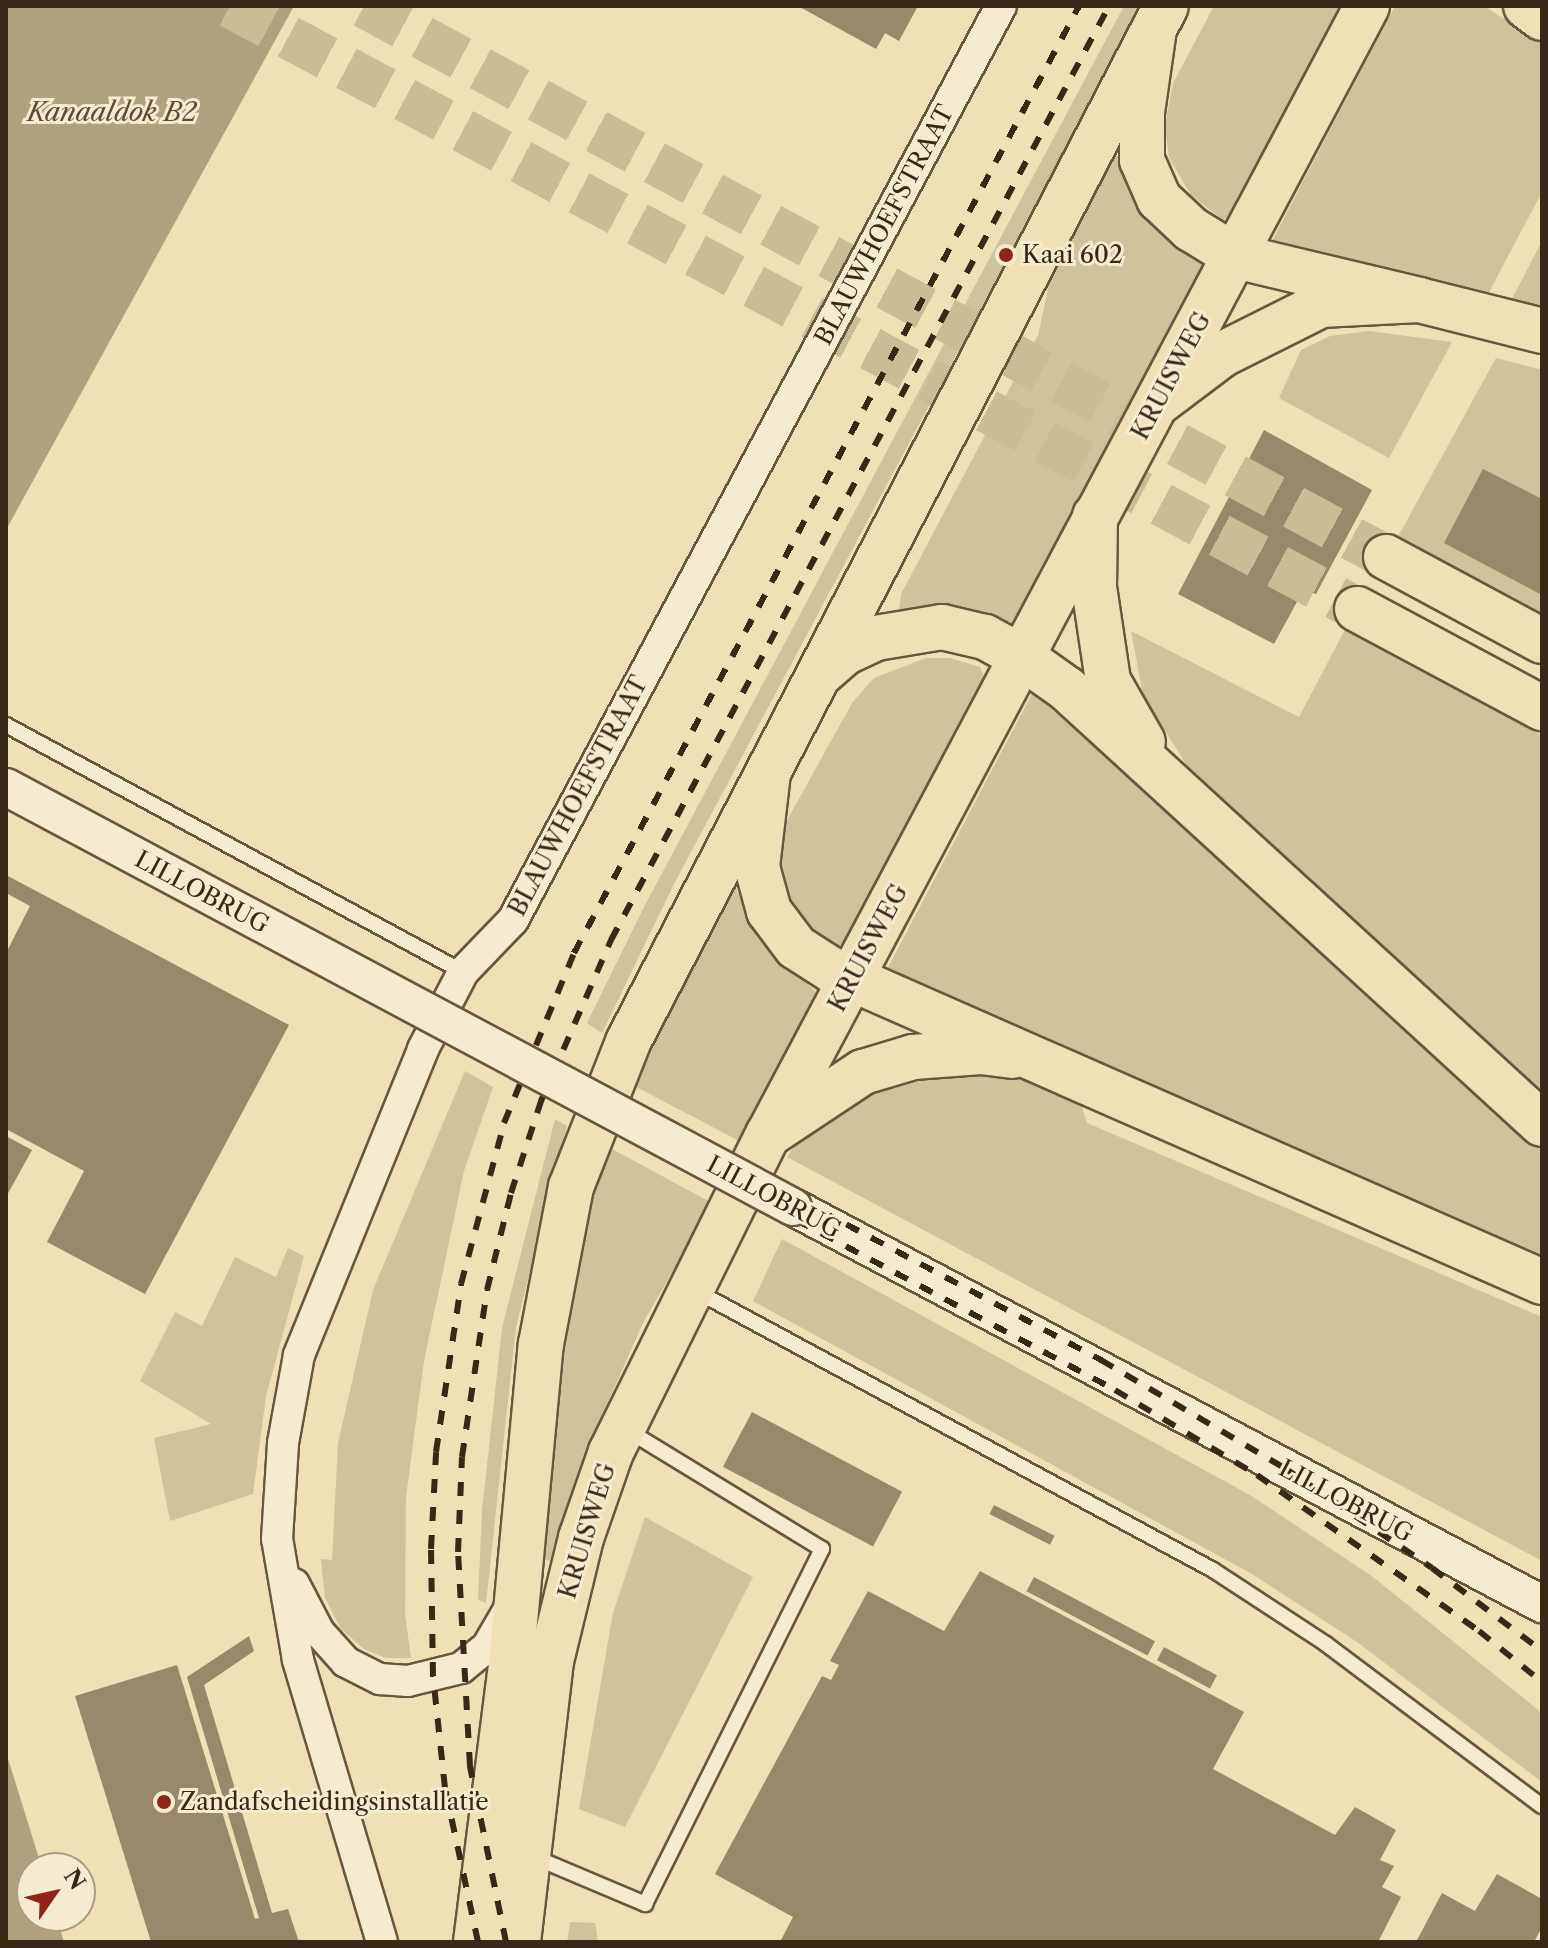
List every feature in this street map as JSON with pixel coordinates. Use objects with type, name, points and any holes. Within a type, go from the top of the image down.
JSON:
[{"type":"main road","name":"KRUISWEG","points":[[518,1942],[540,1726],[565,1601],[581,1538],[623,1427],[768,1135],[1367,6]]},
{"type":"main road","points":[[1526,6],[1542,18]]},
{"type":"main road","name":"KRUISWEG","points":[[476,1942],[517,1594],[541,1344],[571,1187],[628,1042],[1160,18]]},
{"type":"main road","points":[[1160,18],[1142,112],[1142,160],[1159,199],[1191,229],[1235,256],[1542,331]]},
{"type":"main road","points":[[1158,403],[1223,354],[1321,305],[1419,300]]},
{"type":"main road","points":[[1095,516],[1096,616],[1108,681],[1168,782]]},
{"type":"main road","points":[[1386,557],[1542,641]]},
{"type":"main road","points":[[1357,609],[1542,708]]},
{"type":"main road","points":[[818,676],[846,652],[876,638],[942,627],[985,637],[1022,657],[1067,689],[1542,1124]]},
{"type":"main road","points":[[768,773],[757,867],[769,911],[796,947],[853,978],[1542,1282]]},
{"type":"main road","points":[[768,1135],[863,1072],[913,1057],[981,1052],[1032,1058]]},
{"type":"street","name":"BLAUWHOEFSTRAAT","points":[[382,1942],[298,1660],[277,1539],[283,1443],[299,1355],[423,1049],[463,972],[513,920],[1001,6]]},
{"type":"street","name":"LILLOBRUG","points":[[6,787],[1542,1604]]},
{"type":"street","points":[[277,1539],[319,1632],[346,1662],[380,1679],[408,1681],[461,1668],[487,1647],[517,1594]]},
{"type":"lane","points":[[6,725],[463,972]]},
{"type":"lane","points":[[692,1289],[1213,1570],[1326,1644],[1542,1806]]},
{"type":"lane","points":[[527,1853],[645,1904],[822,1549],[623,1427]]},
{"type":"shaded area","points":[[1124,6],[1142,6],[673,886],[602,1033],[587,1023],[644,907]]},
{"type":"shaded area","points":[[1214,6],[1345,6],[1233,214],[1223,220],[1191,195],[1169,158],[1165,126],[1173,83]]},
{"type":"shaded area","points":[[1395,6],[1484,6],[1542,43],[1542,192],[1488,294],[1271,243]]},
{"type":"shaded area","points":[[1115,156],[1122,157],[1210,262],[1012,625],[967,608],[899,611],[901,594],[1038,335],[1051,276]]},
{"type":"shaded area","points":[[1542,241],[1542,307],[1512,299]]},
{"type":"shaded area","points":[[1369,331],[1452,342],[1389,458],[1279,398],[1301,350],[1330,336]]},
{"type":"shaded area","points":[[1496,358],[1542,370],[1542,620],[1395,542]]},
{"type":"shaded area","points":[[1350,620],[1542,736],[1542,1097],[1243,823],[1186,764],[1143,695],[1131,631],[1299,717]]},
{"type":"shaded area","points":[[926,658],[950,658],[980,667],[984,677],[842,951],[819,938],[783,887],[779,853],[785,824],[852,703],[874,678]]},
{"type":"shaded area","points":[[1033,692],[1542,1151],[1542,1260],[885,973]]},
{"type":"shaded area","points":[[732,878],[756,936],[818,994],[743,1143],[625,1081]]},
{"type":"shaded area","points":[[465,1071],[493,1087],[464,1171],[424,1361],[406,1497],[405,1614],[411,1658],[386,1658],[364,1649],[341,1629],[325,1598],[321,1559],[332,1560],[338,1443],[373,1290]]},
{"type":"shaded area","points":[[981,1072],[1016,1077],[1081,1104],[1087,1123],[1542,1317],[1542,1561],[787,1157],[806,1128],[860,1097],[943,1075]]},
{"type":"shaded area","points":[[555,1119],[567,1126],[516,1327],[486,1603],[478,1600],[482,1511],[502,1328]]},
{"type":"shaded area","points":[[601,1143],[712,1203],[644,1321],[585,1453],[550,1561],[536,1558],[545,1440]]},
{"type":"shaded area","points":[[782,1239],[1250,1495],[1373,1577],[1542,1713],[1542,1782],[1357,1642],[1252,1574],[753,1301]]},
{"type":"shaded area","points":[[288,1248],[304,1256],[266,1396],[253,1494],[170,1521],[154,1438],[211,1424],[140,1381],[175,1312],[202,1326],[235,1257],[276,1277]]},
{"type":"shaded area","points":[[645,1517],[753,1577],[625,1827],[579,1809],[613,1613]]},
{"type":"shaded area","points":[[570,1922],[595,1923],[598,1942],[567,1942]]},
{"type":"water","name":"Kanaaldok B2","points":[[6,6],[294,6],[6,530]]},
{"type":"water","points":[[6,1752],[37,1852],[16,1852],[16,1932],[61,1932],[64,1942],[6,1942]]},
{"type":"building","points":[[798,6],[918,6],[899,41],[885,33],[876,49]]},
{"type":"building","points":[[1264,430],[1372,490],[1316,594],[1304,589],[1274,644],[1178,594]]},
{"type":"building","points":[[1483,469],[1542,499],[1542,595],[1444,543]]},
{"type":"building","points":[[6,875],[289,1025],[145,1294],[47,1242],[84,1171],[6,1129],[6,953],[30,906],[6,893]]},
{"type":"building","points":[[6,1136],[32,1150],[6,1197]]},
{"type":"building","points":[[752,1412],[902,1492],[873,1547],[723,1467]]},
{"type":"building","points":[[994,1505],[1055,1536],[1050,1545],[989,1514]]},
{"type":"building","points":[[980,1571],[1244,1712],[1213,1769],[1335,1835],[1355,1807],[1396,1830],[1380,1860],[1394,1866],[1382,1887],[1401,1897],[1378,1942],[780,1942],[793,1917],[715,1874],[822,1676],[831,1680],[839,1665],[830,1661],[868,1591],[944,1631]]},
{"type":"building","points":[[1034,1577],[1155,1641],[1147,1655],[1026,1591]]},
{"type":"building","name":"Zandafscheidingsinstallatie","points":[[249,1636],[254,1651],[204,1685],[272,1913],[288,1909],[299,1942],[151,1942],[75,1696],[177,1665],[255,1919],[259,1918],[187,1677]]},
{"type":"building","points":[[1164,1647],[1217,1675],[1210,1688],[1157,1660]]},
{"type":"building","points":[[1497,1874],[1542,1899],[1542,1927],[1534,1942],[1416,1942],[1442,1893],[1475,1911]]},
{"type":"tunnel","points":[[230,6],[1357,609]]},
{"type":"tunnel","points":[[364,6],[1386,557]]},
{"type":"railway","points":[[478,1942],[445,1788],[433,1676],[431,1549],[436,1452],[461,1284],[504,1123],[574,953],[1079,6]]},
{"type":"railway","points":[[506,1942],[470,1766],[458,1552],[462,1457],[487,1290],[511,1193],[541,1101],[611,940],[1109,6]]},
{"type":"railway","points":[[6,777],[1101,1360],[1286,1469],[1432,1568],[1542,1651]]},
{"type":"railway","points":[[6,798],[1115,1390],[1257,1475],[1479,1631],[1542,1682]]},
{"type":"place","name":"Kaai 602","points":[[1006,255]]},
{"type":"place","name":"Zandafscheidingsinstallatie","points":[[164,1802]]}]
